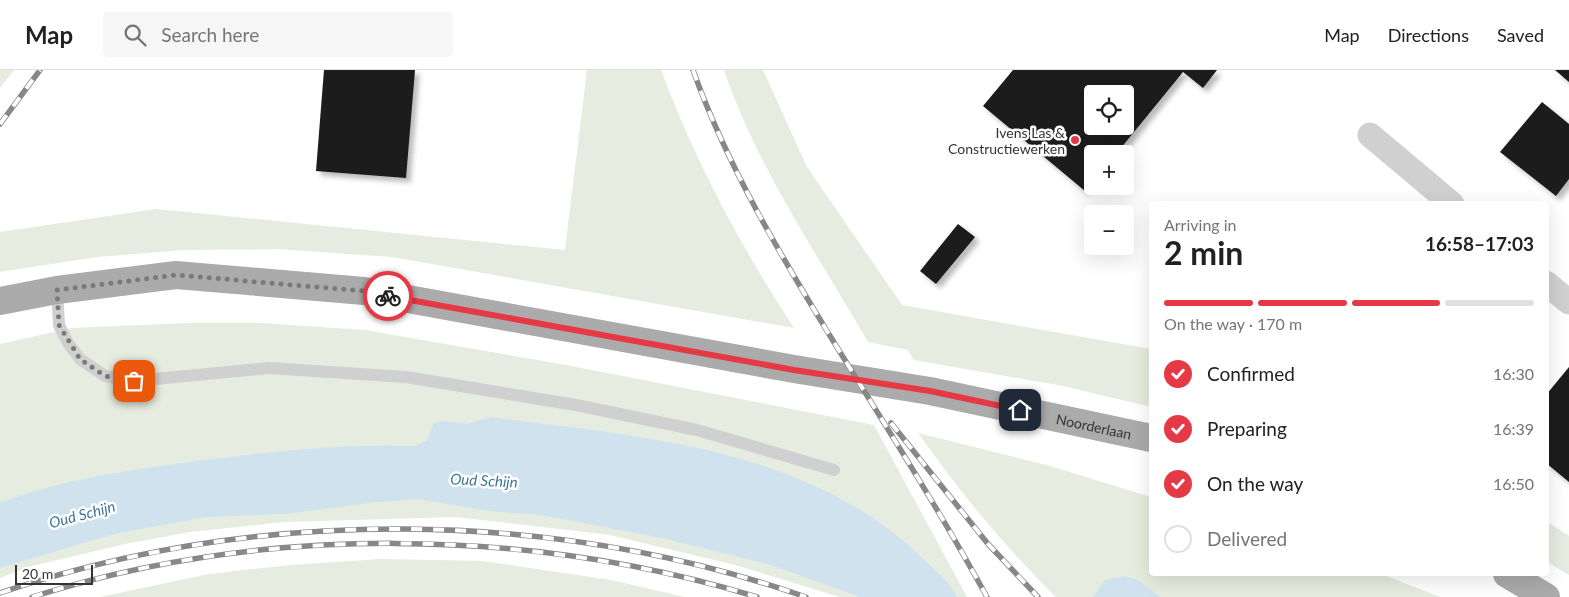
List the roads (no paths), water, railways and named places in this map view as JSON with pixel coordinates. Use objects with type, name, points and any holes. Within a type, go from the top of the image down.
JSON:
[{"type":"main road","name":"Noorderlaan","points":[[0,301],[57,290],[176,275],[364,291],[794,370],[930,391],[1149,438]]},
{"type":"main road","points":[[1511,576],[1546,597]]},
{"type":"street","points":[[1370,135],[1448,201]]},
{"type":"street","points":[[1549,285],[1569,302]]},
{"type":"lane","points":[[57,290],[59,325],[68,343],[80,359],[105,376],[134,381],[269,368],[406,377],[576,405],[697,430],[834,470]]},
{"type":"water","name":"Oud Schijn","points":[[491,417],[604,431],[661,441],[717,453],[772,469],[825,491],[874,519],[935,570],[950,585],[957,597],[860,597],[771,565],[662,538],[541,515],[489,511],[418,499],[378,502],[285,514],[206,517],[114,534],[0,568],[0,503],[24,495],[97,476],[196,461],[333,447],[415,446],[427,440],[434,423],[445,421],[467,424]]},
{"type":"water","points":[[1124,576],[1136,579],[1160,597],[1093,597],[1105,580]]},
{"type":"railway","points":[[0,124],[40,70]]},
{"type":"railway","points":[[693,70],[722,142],[757,211],[815,311],[932,501],[987,597]]},
{"type":"railway","points":[[891,423],[988,544],[1038,597]]},
{"type":"railway","points":[[0,593],[98,565],[198,544],[300,533],[403,529],[506,534],[608,547],[708,568],[806,597]]},
{"type":"railway","points":[[32,597],[120,573],[210,556],[302,546],[394,543],[487,547],[579,557],[669,574],[757,597]]},
{"type":"place","name":"Ivens Las & Constructiewerken","points":[[1075,140]]}]
